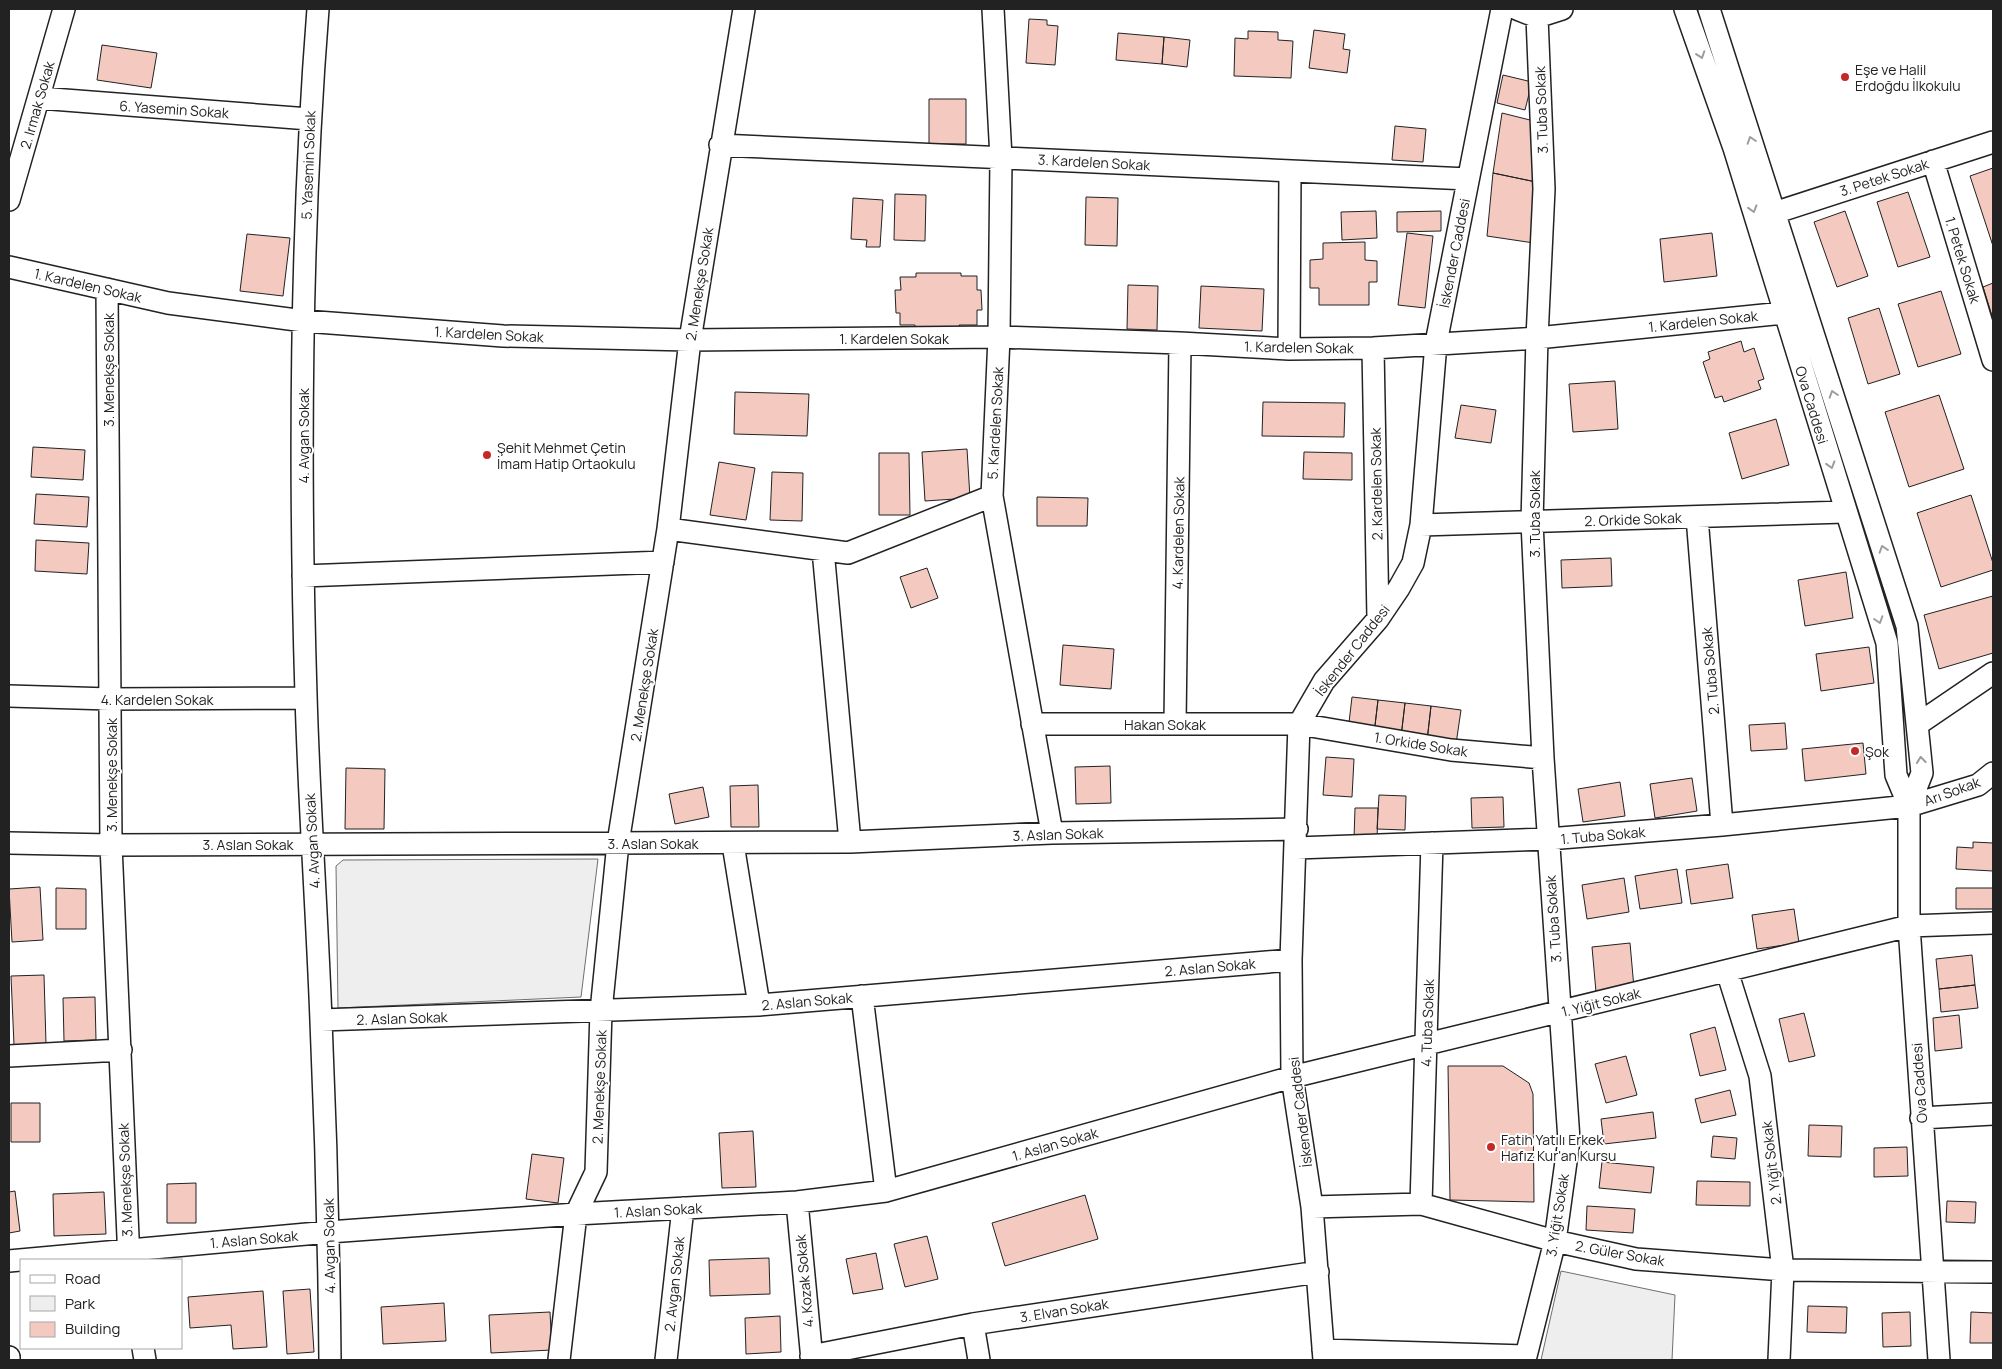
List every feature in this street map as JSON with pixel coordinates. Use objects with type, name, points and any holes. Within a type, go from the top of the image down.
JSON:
[{"type":"street","name":"2. Irmak Sokak","points":[[9,200],[64,9]]},
{"type":"street","name":"5. Yasemin Sokak","points":[[304,321],[309,119],[318,9]]},
{"type":"street","name":"2. Menekşe Sokak","points":[[559,1360],[576,1214],[596,1172],[601,1011],[618,843],[668,529],[690,340],[720,145],[744,9]]},
{"type":"street","name":"5. Kardelen Sokak","points":[[993,9],[1001,158],[999,337],[992,496],[1052,833]]},
{"type":"street","name":"İskender Caddesi","points":[[1324,1355],[1312,1207],[1292,1077],[1291,960],[1299,724],[1324,681],[1378,618],[1399,588],[1413,563],[1421,525],[1436,343],[1502,9]]},
{"type":"street","points":[[1517,9],[1537,17],[1562,9]]},
{"type":"street","name":"Ova Caddesi","points":[[1685,9],[1734,148],[1887,643],[1896,775],[1909,806]]},
{"type":"street","name":"Ova Caddesi","points":[[1709,9],[1907,626],[1922,774],[1909,806],[1909,926],[1939,1360]]},
{"type":"street","name":"3. Tuba Sokak","points":[[1537,17],[1544,188],[1537,338],[1532,522],[1543,758],[1559,1012]]},
{"type":"street","name":"6. Yasemin Sokak","points":[[39,98],[309,119]]},
{"type":"street","name":"3. Petek Sokak","points":[[1774,212],[1993,142]]},
{"type":"street","name":"3. Kardelen Sokak","points":[[720,145],[1468,180]]},
{"type":"street","name":"1. Petek Sokak","points":[[1933,161],[1993,360]]},
{"type":"street","points":[[1289,349],[1290,171]]},
{"type":"street","name":"1. Kardelen Sokak","points":[[9,267],[168,303],[304,321],[503,336],[690,340],[999,337],[1289,349],[1373,348],[1537,338],[1784,313],[1805,308]]},
{"type":"street","name":"3. Menekşe Sokak","points":[[107,290],[112,845],[128,1255]]},
{"type":"street","name":"4. Avgan Sokak","points":[[304,321],[303,576],[306,698],[329,1232],[330,1360]]},
{"type":"street","name":"4. Kardelen Sokak","points":[[1175,724],[1180,343]]},
{"type":"street","name":"2. Kardelen Sokak","points":[[1373,348],[1378,618]]},
{"type":"street","points":[[668,529],[848,553],[992,496]]},
{"type":"street","name":"2. Orkide Sokak","points":[[1421,525],[1845,512]]},
{"type":"street","name":"2. Tuba Sokak","points":[[1697,516],[1722,825]]},
{"type":"street","points":[[823,550],[850,842]]},
{"type":"street","points":[[303,576],[663,562]]},
{"type":"street","points":[[1918,724],[1993,673]]},
{"type":"street","name":"4. Kardelen Sokak","points":[[9,696],[110,699],[306,698]]},
{"type":"street","name":"Hakan Sokak","points":[[1032,724],[1299,724]]},
{"type":"street","name":"1. Orkide Sokak","points":[[1299,724],[1451,750],[1543,758]]},
{"type":"street","name":"Arı Sokak","points":[[1909,806],[1978,784],[1993,773]]},
{"type":"street","name":"1. Tuba Sokak","points":[[1296,838],[1432,843],[1548,839],[1722,825],[1909,806]]},
{"type":"street","name":"3. Aslan Sokak","points":[[9,843],[112,845],[732,844],[850,842],[1052,833],[1296,838]]},
{"type":"street","name":"4. Tuba Sokak","points":[[1422,1204],[1432,843]]},
{"type":"street","points":[[732,844],[759,1005]]},
{"type":"street","name":"1. Yiğit Sokak","points":[[1292,1077],[1909,926],[1993,923]]},
{"type":"street","name":"2. Aslan Sokak","points":[[321,1020],[759,1005],[1291,960]]},
{"type":"street","name":"2. Yiğit Sokak","points":[[1727,971],[1760,1076],[1784,1270],[1779,1360]]},
{"type":"street","points":[[862,996],[886,1191]]},
{"type":"street","name":"3. Yiğit Sokak","points":[[1324,1355],[1526,1356],[1555,1241],[1568,1140],[1559,1012]]},
{"type":"street","points":[[9,1056],[121,1050]]},
{"type":"street","name":"1. Aslan Sokak","points":[[49,1259],[128,1255],[329,1232],[576,1214],[797,1202],[886,1191],[1292,1077]]},
{"type":"street","points":[[1921,1118],[1993,1114]]},
{"type":"street","name":"4. Kozak Sokak","points":[[797,1202],[812,1358]]},
{"type":"street","name":"2. Güler Sokak","points":[[1312,1207],[1422,1204],[1555,1241],[1636,1259],[1784,1270],[1993,1272]]},
{"type":"street","name":"2. Avgan Sokak","points":[[666,1360],[683,1208]]},
{"type":"street","name":"3. Elvan Sokak","points":[[812,1358],[974,1324],[1318,1272]]},
{"type":"street","points":[[974,1324],[979,1360]]},
{"type":"green space","points":[[598,859],[581,997],[338,1008],[336,866],[343,860]]},
{"type":"green space","points":[[1561,1271],[1675,1295],[1672,1360],[1541,1360]]},
{"type":"building","points":[[1029,19],[1047,20],[1047,25],[1058,26],[1055,65],[1026,63]]},
{"type":"building","points":[[1314,30],[1345,34],[1343,49],[1350,50],[1347,73],[1309,68]]},
{"type":"building","points":[[1248,31],[1278,32],[1278,40],[1293,41],[1291,78],[1234,76],[1235,38],[1248,39]]},
{"type":"building","points":[[1118,33],[1164,37],[1162,64],[1116,60]]},
{"type":"building","points":[[1164,37],[1190,40],[1187,67],[1162,64]]},
{"type":"building","points":[[102,45],[157,53],[151,88],[97,80]]},
{"type":"building","points":[[1503,75],[1532,82],[1525,110],[1497,103]]},
{"type":"building","points":[[929,99],[966,99],[966,144],[929,144]]},
{"type":"building","points":[[1502,113],[1534,121],[1536,182],[1493,173]]},
{"type":"building","points":[[1395,126],[1426,129],[1423,162],[1392,160]]},
{"type":"building","points":[[1993,168],[1993,246],[1970,176]]},
{"type":"building","points":[[1493,173],[1536,182],[1534,243],[1487,236]]},
{"type":"building","points":[[1908,192],[1930,257],[1898,267],[1877,202]]},
{"type":"building","points":[[895,194],[926,195],[925,241],[894,240]]},
{"type":"building","points":[[1086,197],[1118,198],[1117,246],[1085,245]]},
{"type":"building","points":[[853,198],[883,200],[880,247],[866,247],[867,240],[851,239]]},
{"type":"building","points":[[1376,211],[1377,238],[1342,240],[1341,212]]},
{"type":"building","points":[[1441,211],[1441,231],[1397,232],[1397,212]]},
{"type":"building","points":[[1845,211],[1868,276],[1837,287],[1814,222]]},
{"type":"building","points":[[1407,233],[1433,236],[1425,308],[1398,305]]},
{"type":"building","points":[[1712,233],[1717,276],[1664,282],[1660,239]]},
{"type":"building","points":[[247,234],[290,238],[283,296],[240,291]]},
{"type":"building","points":[[1365,242],[1365,260],[1377,261],[1377,282],[1369,282],[1369,305],[1319,305],[1319,288],[1310,288],[1310,260],[1323,259],[1323,243]]},
{"type":"building","points":[[916,273],[961,273],[961,276],[977,276],[977,290],[981,290],[982,310],[977,310],[977,325],[959,325],[960,330],[916,331],[915,325],[900,325],[900,313],[896,313],[895,290],[901,290],[900,277],[916,277]]},
{"type":"building","points":[[1993,283],[1993,319],[1983,287]]},
{"type":"building","points":[[1128,285],[1158,286],[1157,330],[1127,329]]},
{"type":"building","points":[[1201,286],[1264,289],[1262,331],[1199,328]]},
{"type":"building","points":[[1941,291],[1961,354],[1918,367],[1898,304]]},
{"type":"building","points":[[1879,308],[1900,374],[1868,384],[1848,318]]},
{"type":"building","points":[[1741,341],[1744,352],[1754,348],[1764,379],[1758,381],[1761,389],[1724,402],[1722,396],[1715,398],[1703,362],[1710,359],[1708,352]]},
{"type":"building","points":[[1615,381],[1618,429],[1573,432],[1569,384]]},
{"type":"building","points":[[735,392],[809,394],[807,436],[734,434]]},
{"type":"building","points":[[1939,395],[1964,469],[1909,487],[1885,412]]},
{"type":"building","points":[[1263,402],[1345,403],[1344,437],[1262,436]]},
{"type":"building","points":[[1461,405],[1496,410],[1491,443],[1455,438]]},
{"type":"building","points":[[1776,419],[1789,465],[1742,479],[1729,433]]},
{"type":"building","points":[[33,447],[85,450],[83,480],[31,477]]},
{"type":"building","points":[[967,449],[970,498],[925,501],[922,452]]},
{"type":"building","points":[[1304,452],[1352,453],[1352,480],[1303,479]]},
{"type":"building","points":[[879,453],[909,453],[910,515],[879,515]]},
{"type":"building","points":[[719,462],[755,468],[746,520],[710,515]]},
{"type":"building","points":[[772,472],[803,473],[802,521],[770,520]]},
{"type":"building","points":[[36,494],[89,497],[87,527],[34,524]]},
{"type":"building","points":[[1971,495],[1993,563],[1993,570],[1941,587],[1917,513]]},
{"type":"building","points":[[1037,497],[1088,498],[1087,526],[1037,526]]},
{"type":"building","points":[[36,540],[89,543],[87,574],[35,571]]},
{"type":"building","points":[[1611,558],[1612,586],[1562,588],[1561,560]]},
{"type":"building","points":[[927,568],[938,598],[911,608],[900,577]]},
{"type":"building","points":[[1846,572],[1853,618],[1805,626],[1798,580]]},
{"type":"building","points":[[1993,596],[1993,653],[1939,669],[1924,615]]},
{"type":"building","points":[[1063,645],[1114,649],[1111,689],[1060,685]]},
{"type":"building","points":[[1869,647],[1874,683],[1821,691],[1816,654]]},
{"type":"building","points":[[1352,697],[1378,700],[1374,734],[1348,731]]},
{"type":"building","points":[[1378,700],[1405,703],[1401,737],[1374,734]]},
{"type":"building","points":[[1405,703],[1431,706],[1427,741],[1401,737]]},
{"type":"building","points":[[1431,706],[1461,710],[1456,744],[1427,741]]},
{"type":"building","points":[[1785,723],[1787,749],[1751,751],[1749,725]]},
{"type":"building","points":[[1863,743],[1866,774],[1805,781],[1802,749]]},
{"type":"building","points":[[1326,757],[1354,759],[1352,797],[1323,795]]},
{"type":"building","points":[[1110,766],[1111,803],[1076,804],[1075,767]]},
{"type":"building","points":[[346,768],[385,769],[384,829],[345,829]]},
{"type":"building","points":[[1692,778],[1697,811],[1655,818],[1650,784]]},
{"type":"building","points":[[1620,782],[1625,816],[1583,822],[1578,789]]},
{"type":"building","points":[[758,785],[759,827],[731,827],[730,786]]},
{"type":"building","points":[[703,787],[709,817],[675,824],[669,794]]},
{"type":"building","points":[[1379,795],[1406,796],[1405,830],[1377,829]]},
{"type":"building","points":[[1503,797],[1504,827],[1472,828],[1471,798]]},
{"type":"building","points":[[1355,808],[1378,808],[1377,840],[1354,839]]},
{"type":"building","points":[[1973,842],[1993,843],[1993,871],[1956,869],[1957,847],[1973,848]]},
{"type":"building","points":[[1728,864],[1733,898],[1691,904],[1686,870]]},
{"type":"building","points":[[1677,869],[1682,903],[1640,909],[1635,876]]},
{"type":"building","points":[[1624,878],[1629,912],[1587,919],[1582,885]]},
{"type":"building","points":[[40,887],[43,940],[12,942],[9,889]]},
{"type":"building","points":[[56,888],[86,889],[86,929],[56,929]]},
{"type":"building","points":[[1956,888],[1993,888],[1993,909],[1956,909]]},
{"type":"building","points":[[1794,909],[1799,943],[1757,949],[1752,915]]},
{"type":"building","points":[[1630,943],[1634,988],[1596,992],[1592,947]]},
{"type":"building","points":[[1972,955],[1975,985],[1939,989],[1936,959]]},
{"type":"building","points":[[44,975],[46,1044],[14,1045],[11,976]]},
{"type":"building","points":[[1975,985],[1978,1008],[1941,1012],[1939,989]]},
{"type":"building","points":[[95,997],[96,1040],[64,1041],[63,998]]},
{"type":"building","points":[[1804,1013],[1815,1056],[1789,1062],[1779,1019]]},
{"type":"building","points":[[1959,1015],[1962,1048],[1935,1051],[1933,1018]]},
{"type":"building","points":[[1715,1027],[1726,1070],[1700,1076],[1690,1034]]},
{"type":"building","points":[[1626,1056],[1637,1095],[1606,1103],[1595,1064]]},
{"type":"building","name":"Fatih Yatılı Erkek Hafız Kur'an Kursu","points":[[1448,1066],[1503,1066],[1529,1083],[1533,1094],[1534,1202],[1450,1200]]},
{"type":"building","points":[[1730,1090],[1736,1115],[1701,1123],[1695,1099]]},
{"type":"building","points":[[11,1103],[40,1103],[40,1142],[11,1142]]},
{"type":"building","points":[[1653,1112],[1656,1138],[1604,1144],[1601,1119]]},
{"type":"building","points":[[1809,1125],[1842,1126],[1841,1157],[1808,1156]]},
{"type":"building","points":[[753,1131],[756,1187],[722,1188],[719,1133]]},
{"type":"building","points":[[1713,1136],[1737,1138],[1735,1159],[1711,1157]]},
{"type":"building","points":[[1907,1147],[1908,1176],[1874,1177],[1874,1148]]},
{"type":"building","points":[[532,1154],[564,1158],[558,1203],[526,1199]]},
{"type":"building","points":[[1602,1162],[1654,1167],[1651,1193],[1599,1188]]},
{"type":"building","points":[[1697,1181],[1750,1182],[1750,1206],[1696,1205]]},
{"type":"building","points":[[196,1183],[196,1223],[167,1223],[167,1184]]},
{"type":"building","points":[[15,1191],[20,1231],[9,1233],[9,1192]]},
{"type":"building","points":[[104,1192],[106,1234],[54,1236],[53,1194]]},
{"type":"building","points":[[1085,1195],[1098,1239],[1005,1266],[992,1223]]},
{"type":"building","points":[[1947,1201],[1976,1202],[1975,1223],[1946,1222]]},
{"type":"building","points":[[1587,1206],[1635,1209],[1633,1233],[1586,1230]]},
{"type":"building","points":[[927,1236],[938,1279],[905,1287],[894,1244]]},
{"type":"building","points":[[876,1253],[883,1289],[853,1294],[846,1259]]},
{"type":"building","points":[[769,1258],[770,1294],[710,1296],[709,1260]]},
{"type":"building","points":[[310,1289],[314,1352],[287,1354],[283,1291]]},
{"type":"building","points":[[263,1291],[267,1347],[233,1349],[231,1325],[190,1328],[188,1297]]},
{"type":"building","points":[[444,1303],[446,1341],[383,1344],[381,1307]]},
{"type":"building","points":[[1808,1306],[1847,1307],[1846,1333],[1807,1332]]},
{"type":"building","points":[[550,1312],[552,1350],[491,1353],[489,1315]]},
{"type":"building","points":[[1910,1312],[1911,1346],[1883,1347],[1882,1313]]},
{"type":"building","points":[[1971,1312],[1993,1313],[1993,1343],[1970,1343]]},
{"type":"building","points":[[780,1316],[781,1352],[746,1354],[745,1318]]},
{"type":"place","name":"Eşe ve Halil Erdoğdu İlkokulu","points":[[1845,77]]},
{"type":"place","name":"Şehit Mehmet Çetin İmam Hatip Ortaokulu","points":[[487,455]]},
{"type":"place","name":"Şok","points":[[1855,751]]},
{"type":"place","name":"Fatih Yatılı Erkek Hafız Kur'an Kursu","points":[[1491,1147]]}]
